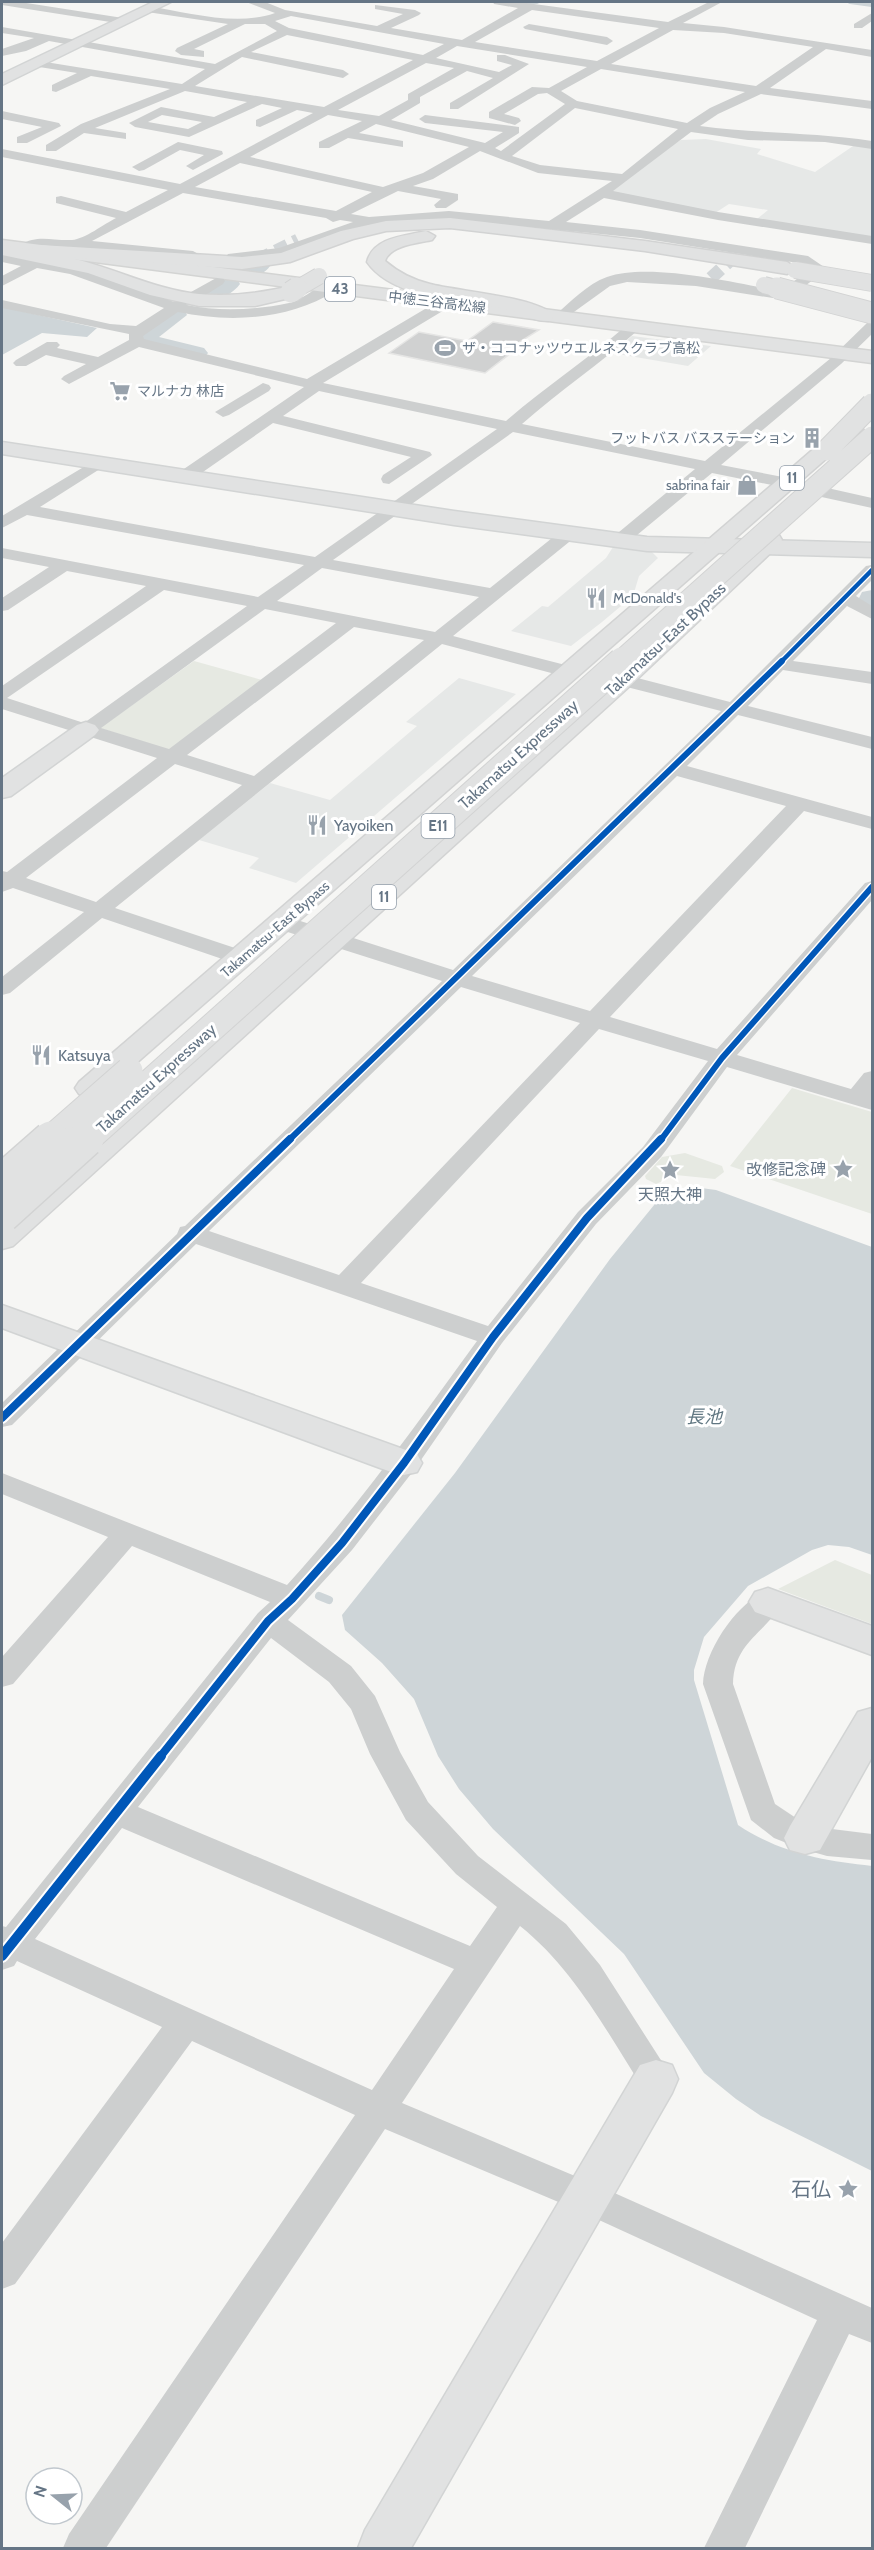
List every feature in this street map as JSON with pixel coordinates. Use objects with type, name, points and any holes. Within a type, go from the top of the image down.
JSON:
[{"type":"main road","points":[[2,80],[80,42],[123,14],[145,10],[164,2]]},
{"type":"main road","points":[[35,256],[242,263],[284,258],[333,240],[386,226],[450,223],[667,255],[873,298]]},
{"type":"main road","points":[[329,272],[356,242],[388,231],[430,227],[455,228],[483,235],[667,255],[775,277],[873,302]]},
{"type":"main road","points":[[483,235],[423,237],[407,240],[390,245],[378,254],[376,262],[394,277],[421,286],[519,306],[552,317]]},
{"type":"main road","points":[[2,250],[93,268],[157,291],[198,300],[255,300],[290,287],[333,240]]},
{"type":"main road","name":"中徳三谷高松線","points":[[2,245],[35,256],[290,287],[329,272],[439,303],[873,357]]},
{"type":"main road","points":[[775,277],[873,283]]},
{"type":"main road","points":[[775,277],[873,313]]},
{"type":"main road","points":[[769,509],[873,406]]},
{"type":"main road","name":"Takamatsu-East Bypass","points":[[2,1164],[283,923],[873,406]]},
{"type":"main road","name":"Takamatsu Expressway","points":[[2,1182],[873,420]]},
{"type":"main road","name":"Takamatsu Expressway","points":[[2,1215],[873,437]]},
{"type":"main road","name":"Takamatsu-East Bypass","points":[[2,1239],[335,941],[622,680],[823,492],[873,449]]},
{"type":"main road","points":[[4,451],[619,541],[711,548],[873,550]]},
{"type":"main road","points":[[2,790],[86,730]]},
{"type":"main road","points":[[2,1316],[404,1463]]},
{"type":"main road","points":[[768,1602],[873,1641]]},
{"type":"main road","points":[[805,1838],[873,1723]]},
{"type":"main road","points":[[383,2548],[656,2079]]},
{"type":"street","points":[[344,22],[391,2]]},
{"type":"street","points":[[498,2],[529,7],[605,12],[671,26],[724,30],[873,53]]},
{"type":"street","points":[[493,47],[567,2]]},
{"type":"street","points":[[483,113],[536,90],[548,90],[601,65],[717,2]]},
{"type":"street","points":[[2,3],[47,9],[123,14]]},
{"type":"street","points":[[47,9],[74,3],[89,3]]},
{"type":"street","points":[[145,10],[223,21],[247,11],[270,6],[283,13],[379,30],[757,91],[873,105]]},
{"type":"street","points":[[545,56],[581,32],[605,12],[628,6]]},
{"type":"street","points":[[74,246],[184,186],[240,159],[420,60],[529,7]]},
{"type":"street","points":[[247,11],[286,32],[502,76],[540,86],[573,104],[689,128],[748,136],[825,138],[873,146]]},
{"type":"street","points":[[247,11],[181,51],[284,62],[343,74]]},
{"type":"street","points":[[350,44],[416,14],[370,11]]},
{"type":"street","points":[[266,21],[283,13]]},
{"type":"street","points":[[4,30],[21,15]]},
{"type":"street","points":[[858,26],[873,16]]},
{"type":"street","points":[[626,32],[646,21]]},
{"type":"street","points":[[527,28],[581,32],[609,40],[574,61]]},
{"type":"street","points":[[4,30],[219,68]]},
{"type":"street","points":[[51,147],[82,129],[183,88],[236,56],[286,32]]},
{"type":"street","points":[[2,52],[22,48],[48,37]]},
{"type":"street","points":[[284,62],[334,41]]},
{"type":"street","points":[[554,224],[625,178],[714,111],[757,91],[823,46]]},
{"type":"street","points":[[458,66],[455,60],[472,52],[523,64],[449,105],[508,120],[547,121]]},
{"type":"street","points":[[125,78],[166,58]]},
{"type":"street","points":[[2,59],[294,107],[381,119],[515,130],[437,171],[390,189],[338,215],[298,240]]},
{"type":"street","points":[[152,83],[194,63]]},
{"type":"street","points":[[324,145],[421,101],[412,97],[458,66]]},
{"type":"street","points":[[56,88],[89,72]]},
{"type":"street","points":[[215,122],[161,111],[135,123],[189,134],[215,122],[259,101]]},
{"type":"street","points":[[502,157],[538,132],[547,121],[573,104]]},
{"type":"street","points":[[260,123],[294,107]]},
{"type":"street","points":[[2,115],[55,126],[17,139],[74,153]]},
{"type":"street","points":[[381,119],[483,148],[538,169],[625,178]]},
{"type":"street","points":[[82,129],[121,136]]},
{"type":"street","points":[[158,141],[178,131]]},
{"type":"street","points":[[376,155],[422,131]]},
{"type":"street","points":[[346,134],[398,144]]},
{"type":"street","points":[[119,163],[177,175],[217,154],[178,146],[139,167]]},
{"type":"street","points":[[2,153],[369,221]]},
{"type":"street","points":[[11,167],[30,159]]},
{"type":"street","points":[[240,159],[390,189],[453,197],[441,205]]},
{"type":"street","points":[[437,171],[458,175]]},
{"type":"street","points":[[601,193],[718,216],[873,240]]},
{"type":"street","points":[[61,200],[129,218]]},
{"type":"street","points":[[35,256],[33,243],[43,241],[74,246],[255,257],[280,252],[369,221],[449,215],[554,224],[808,260],[819,266],[820,269],[783,296]]},
{"type":"street","points":[[2,282],[35,256]]},
{"type":"street","points":[[2,258],[35,256],[177,306],[219,314],[269,311],[309,302],[329,272]]},
{"type":"street","points":[[552,317],[610,280],[636,277],[708,280],[873,313]]},
{"type":"street","points":[[196,295],[218,281]]},
{"type":"street","points":[[183,477],[314,383],[436,309],[439,303]]},
{"type":"street","points":[[2,304],[110,328],[172,351],[314,383],[711,464],[787,483]]},
{"type":"street","points":[[69,379],[98,362],[107,360],[177,306]]},
{"type":"street","points":[[86,730],[514,424],[541,399],[593,363],[632,327]]},
{"type":"street","points":[[619,541],[873,327]]},
{"type":"street","points":[[21,363],[49,348],[98,362]]},
{"type":"street","points":[[172,351],[157,360],[158,362],[296,397]]},
{"type":"street","points":[[223,412],[262,388]]},
{"type":"street","points":[[269,417],[424,454],[389,479]]},
{"type":"street","points":[[2,523],[97,464]]},
{"type":"street","points":[[823,492],[873,503]]},
{"type":"street","points":[[23,509],[493,594]]},
{"type":"street","points":[[2,988],[568,534]]},
{"type":"street","points":[[2,553],[262,606],[440,638],[570,672]]},
{"type":"street","points":[[2,606],[64,565]]},
{"type":"street","points":[[2,1418],[189,1233],[458,979],[674,769],[873,570]]},
{"type":"street","points":[[2,694],[162,584]]},
{"type":"street","points":[[845,597],[873,614]]},
{"type":"street","points":[[4,881],[171,758],[349,622]]},
{"type":"street","points":[[778,664],[873,678]]},
{"type":"street","points":[[622,680],[873,743]]},
{"type":"street","points":[[2,703],[258,784]]},
{"type":"street","points":[[674,769],[873,823]]},
{"type":"street","points":[[345,1284],[800,803]]},
{"type":"street","points":[[4,881],[242,958]]},
{"type":"street","points":[[724,2548],[857,2318],[588,2198],[5,1947],[117,1812],[268,1621],[292,1599],[342,1542],[404,1463],[494,1338],[587,1218],[652,1152],[723,1058],[873,888]]},
{"type":"street","points":[[283,923],[458,979],[864,1101],[873,1078]]},
{"type":"street","points":[[189,1233],[345,1284],[494,1338]]},
{"type":"street","points":[[2,1483],[292,1599]]},
{"type":"street","points":[[2,1676],[127,1534]]},
{"type":"street","points":[[768,1602],[727,1648],[717,1670],[718,1684],[762,1811],[775,1825],[805,1838],[841,1846],[873,1847]]},
{"type":"street","points":[[268,1621],[340,1674],[364,1704],[385,1754],[417,1811],[467,1865],[554,1934],[588,1975],[656,2079]]},
{"type":"street","points":[[117,1812],[477,1964]]},
{"type":"street","points":[[83,2548],[516,1905]]},
{"type":"street","points":[[2,2272],[185,2023]]},
{"type":"shaded area","points":[[706,139],[761,149],[757,154],[815,172],[856,144],[872,147],[872,239],[757,219],[768,210],[729,204],[715,213],[609,192],[670,146],[681,140]]},
{"type":"shaded area","points":[[632,336],[711,346],[688,366],[612,353]]},
{"type":"shaded area","points":[[613,547],[651,551],[658,558],[639,576],[633,596],[602,622],[571,646],[511,631],[542,606],[548,607],[606,558]]},
{"type":"shaded area","points":[[194,661],[262,680],[169,750],[100,728]]},
{"type":"shaded area","points":[[459,678],[516,694],[296,883],[249,868],[259,858],[199,840],[270,783],[330,800],[417,726],[406,722]]},
{"type":"shaded area","points":[[792,1088],[872,1112],[872,1214],[730,1166]]},
{"type":"shaded area","points":[[685,1153],[722,1166],[724,1172],[715,1179],[676,1175],[656,1184],[646,1179],[645,1176],[662,1157]]},
{"type":"shaded area","points":[[835,1560],[872,1575],[872,1624],[778,1589]]},
{"type":"water","points":[[2,307],[97,328],[87,337],[42,333],[2,355]]},
{"type":"water","name":"長池","points":[[684,1189],[716,1190],[872,1247],[872,1555],[849,1547],[828,1545],[812,1550],[748,1586],[704,1637],[694,1670],[694,1680],[738,1825],[770,1843],[802,1854],[872,1866],[872,2171],[761,2116],[704,2073],[624,1954],[493,1829],[459,1789],[438,1756],[414,1699],[382,1663],[345,1630],[342,1615],[455,1473],[610,1259],[659,1199]]},
{"type":"building","name":"ザ・ココナッツウエルネスクラブ高松","points":[[493,322],[539,330],[505,351],[511,353],[485,373],[389,353],[419,332],[467,341]]},
{"type":"waterway","points":[[512,2],[537,2]]},
{"type":"waterway","points":[[850,2],[872,5]]},
{"type":"waterway","points":[[254,269],[259,266]]},
{"type":"waterway","points":[[210,295],[229,284]]},
{"type":"waterway","points":[[176,315],[143,337],[149,341],[196,353]]},
{"type":"waterway","points":[[872,598],[870,604],[872,607]]},
{"type":"waterway","points":[[319,1596],[329,1600]]},
{"type":"tunnel","points":[[258,260],[298,240]]},
{"type":"tunnel","points":[[711,278],[737,254]]},
{"type":"cycle path","points":[[2,1418],[549,890],[872,570]]},
{"type":"cycle path","points":[[2,1956],[268,1621],[292,1599],[342,1543],[404,1463],[493,1337],[587,1218],[652,1152],[722,1058],[872,887]]},
{"type":"place","name":"ザ・ココナッツウエルネスクラブ高松","points":[[445,348]]},
{"type":"place","name":"マルナカ 林店","points":[[120,391]]},
{"type":"place","name":"フットバス バスステーション","points":[[812,438]]},
{"type":"place","name":"sabrina fair","points":[[747,485]]},
{"type":"place","name":"McDonald's","points":[[596,598]]},
{"type":"place","name":"Yayoiken","points":[[317,825]]},
{"type":"place","name":"Katsuya","points":[[41,1055]]},
{"type":"place","name":"改修記念碑","points":[[843,1169]]},
{"type":"place","name":"天照大神","points":[[670,1170]]},
{"type":"place","name":"石仏","points":[[848,2189]]}]
